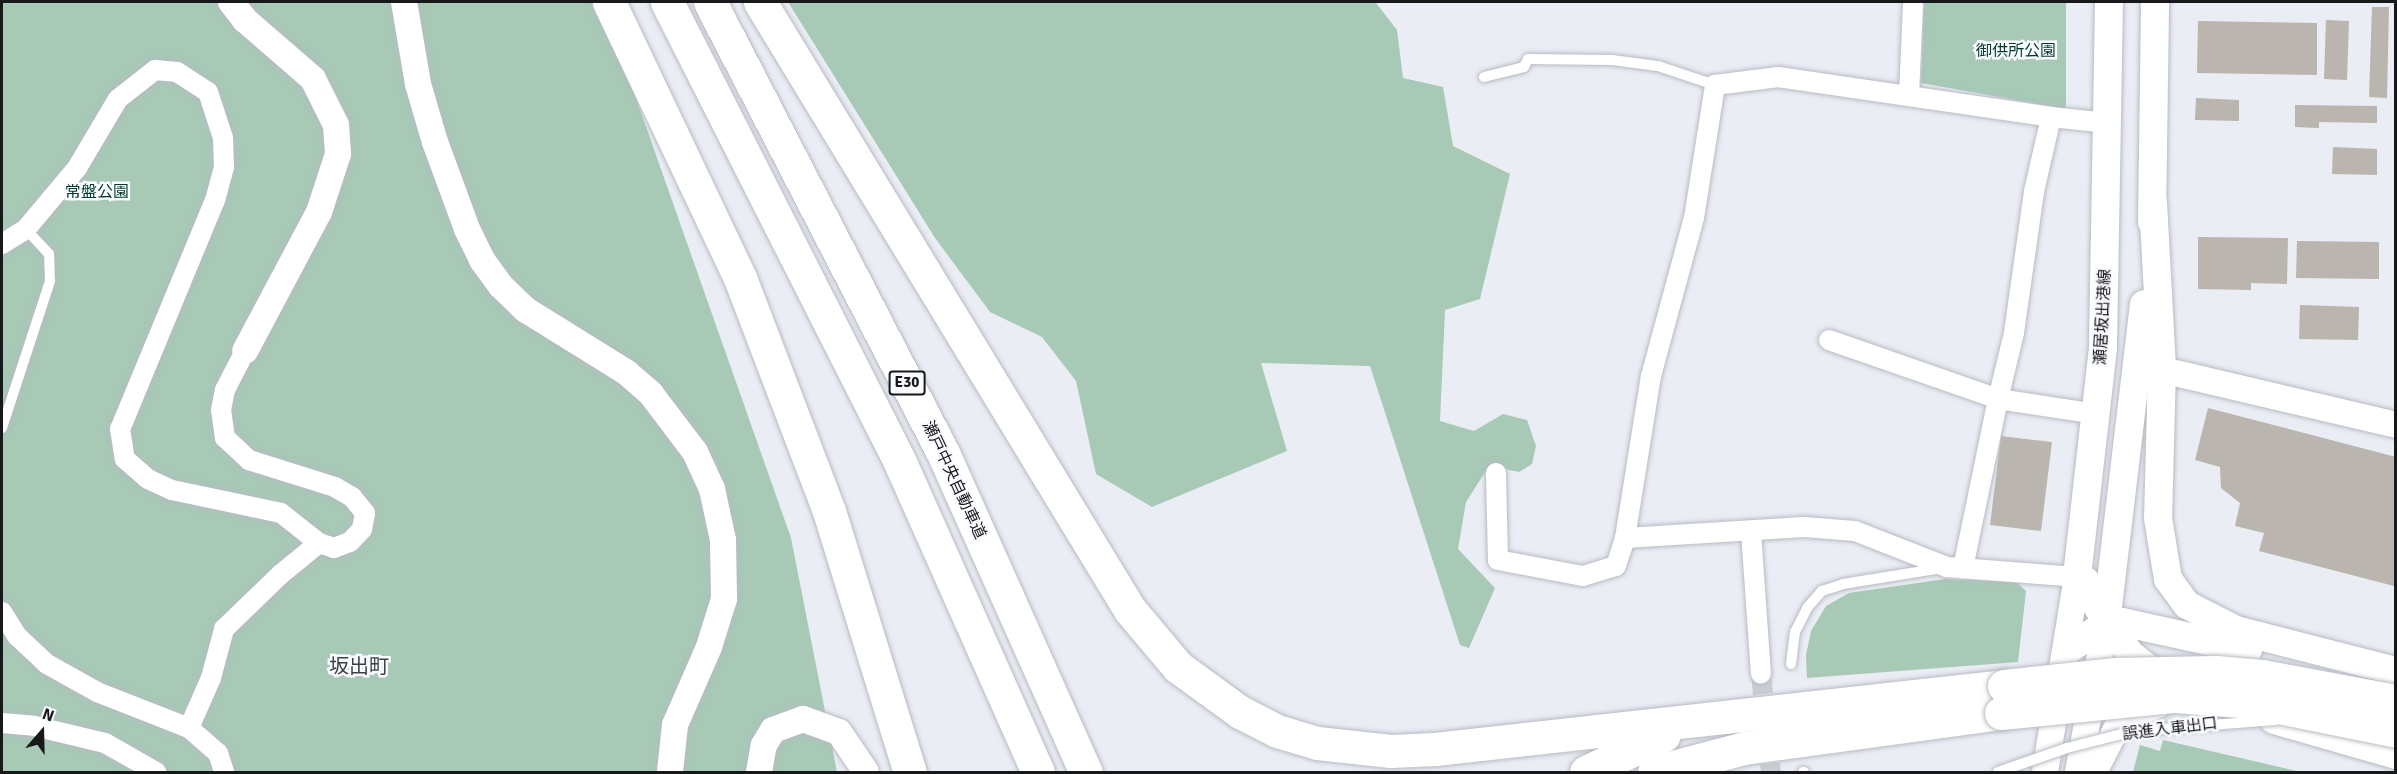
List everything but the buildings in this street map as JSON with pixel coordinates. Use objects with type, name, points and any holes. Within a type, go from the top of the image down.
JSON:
[{"type":"highway","points":[[609,2],[744,289],[830,511],[910,772]]},
{"type":"highway","name":"E30","points":[[666,2],[898,460],[1038,772]]},
{"type":"highway","name":"瀬戸中央自動車道","points":[[710,2],[943,453],[1086,772]]},
{"type":"highway","points":[[760,2],[1103,568],[1152,640],[1207,690],[1277,731],[1317,743],[1352,749],[1435,749],[1708,718],[2002,700],[2175,696],[2254,702],[2396,731]]},
{"type":"highway","points":[[1654,772],[1744,748],[2002,700],[2115,674],[2216,672],[2262,676],[2396,701]]},
{"type":"highway","points":[[1586,772],[1625,751],[1708,718]]},
{"type":"highway","points":[[1698,772],[1744,748]]},
{"type":"main road","name":"瀬居坂出港線","points":[[2077,577],[2103,348],[2109,2]]},
{"type":"main road","points":[[2155,2],[2150,366],[2159,535],[2163,564],[2176,593],[2199,613],[2236,630],[2396,673]]},
{"type":"main road","points":[[2106,623],[2150,366]]},
{"type":"main road","points":[[2077,577],[2106,623],[2148,670],[2177,687],[2233,708],[2396,755]]},
{"type":"main road","points":[[2067,651],[2106,623],[2131,624],[2248,650],[2396,673]]},
{"type":"street","points":[[2,244],[26,229],[76,168],[118,99],[155,70],[177,72],[207,92],[223,138],[224,167],[215,200],[120,429],[125,459],[148,479],[172,490],[281,513],[319,543],[334,548],[350,542],[362,530],[364,513],[352,497],[335,487],[249,460],[225,438],[221,410],[225,390],[319,212],[338,154],[336,125],[313,79],[244,20],[231,2]]},
{"type":"street","points":[[404,2],[418,84],[429,123],[467,230],[482,260],[501,286],[526,310],[626,372],[651,394],[695,452],[712,489],[723,540],[724,599],[710,647],[675,725],[670,772]]},
{"type":"street","points":[[1909,95],[1913,2]]},
{"type":"street","points":[[1496,473],[1498,560],[1583,576],[1616,566],[1625,538],[1651,376],[1694,218],[1715,86],[1779,77],[2051,117],[2108,123]]},
{"type":"street","points":[[1955,567],[2014,333],[2034,192],[2051,117]]},
{"type":"street","points":[[1829,340],[1998,399],[2096,414]]},
{"type":"street","points":[[2150,366],[2396,425]]},
{"type":"street","points":[[1625,538],[1804,527],[1855,531],[1955,567],[2112,580]]},
{"type":"street","points":[[1751,532],[1761,674]]},
{"type":"street","points":[[189,728],[211,678],[224,629],[280,574],[319,543]]},
{"type":"street","points":[[2045,772],[2067,651],[2077,577]]},
{"type":"street","points":[[2,612],[17,636],[47,664],[97,693],[189,728],[218,753],[224,772]]},
{"type":"street","points":[[2078,772],[2106,623]]},
{"type":"street","points":[[2094,772],[2116,729],[2128,716],[2145,707],[2189,704],[2233,708]]},
{"type":"street","points":[[759,772],[764,745],[773,730],[803,718],[839,732],[866,772]]},
{"type":"street","points":[[2,723],[34,726],[105,744],[156,772]]},
{"type":"lane","points":[[1484,77],[1524,66],[1528,59],[1612,60],[1658,66],[1715,86]]},
{"type":"lane","points":[[2,428],[50,281],[49,254],[26,229]]},
{"type":"lane","points":[[1791,664],[1795,632],[1807,609],[1822,591],[1843,584],[1955,567]]},
{"type":"lane","name":"誤進入車出口","points":[[1998,772],[2067,748],[2133,731],[2181,725],[2348,720]]},
{"type":"green space","name":"常盤公園","points":[[2,2],[592,2],[631,84],[791,538],[837,772],[2,772]]},
{"type":"green space","points":[[788,2],[1376,3],[1397,30],[1403,78],[1443,87],[1453,146],[1510,174],[1480,299],[1445,310],[1440,421],[1474,431],[1503,414],[1527,420],[1536,446],[1532,464],[1519,472],[1489,466],[1466,502],[1458,549],[1495,588],[1469,648],[1460,645],[1370,366],[1261,363],[1287,451],[1152,507],[1096,474],[1076,381],[1042,337],[990,312],[935,238]]},
{"type":"green space","name":"御供所公園","points":[[1924,2],[2066,2],[2066,109],[1921,83]]},
{"type":"green space","points":[[1945,579],[2016,582],[2026,591],[2018,662],[1807,678],[1806,655],[1811,631],[1826,606],[1849,593]]},
{"type":"green space","points":[[2163,740],[2301,772],[2133,772],[2140,745],[2160,751]]},
{"type":"tunnel","points":[[1761,674],[1771,772]]},
{"type":"district","name":"坂出町","points":[[359,666]]}]
